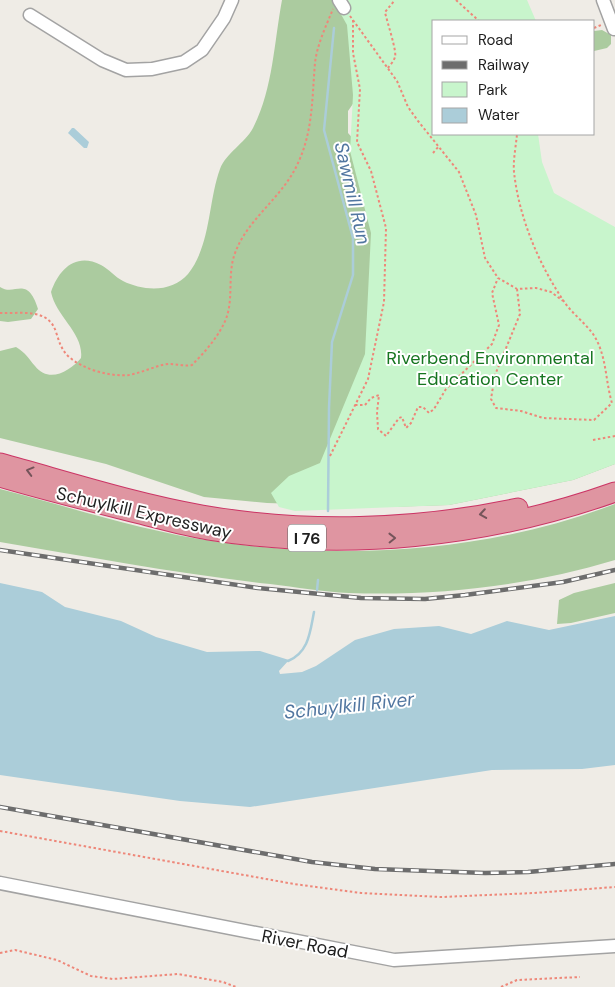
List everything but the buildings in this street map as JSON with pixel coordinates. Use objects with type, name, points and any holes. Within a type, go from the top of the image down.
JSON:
[{"type":"highway","name":"Schuylkill Expressway","points":[[0,463],[199,515],[278,525],[363,526],[444,520],[528,506],[615,481]]},
{"type":"highway","name":"Schuylkill Expressway","points":[[0,478],[189,526],[246,535],[298,538],[413,538],[467,531],[518,522],[615,492]]},
{"type":"street","points":[[30,15],[110,64],[126,70],[152,69],[184,62],[202,50],[224,18],[232,0]]},
{"type":"street","points":[[603,0],[614,29]]},
{"type":"street","name":"River Road","points":[[0,883],[394,960],[615,946]]},
{"type":"path","points":[[388,68],[395,58],[396,49],[390,36],[385,12],[395,0]]},
{"type":"path","points":[[456,0],[478,20]]},
{"type":"path","points":[[0,313],[30,313],[46,317],[53,325],[59,344],[68,356],[94,370],[110,374],[127,375],[162,365],[192,365],[219,332],[227,316],[234,257],[242,239],[251,225],[274,202],[288,183],[298,163],[309,135],[316,62],[339,5],[353,20],[397,81],[408,107],[459,172],[476,215],[485,258],[498,278],[517,289],[536,288],[551,292],[565,303],[594,335],[606,366],[606,384],[613,403],[594,420],[543,418],[521,411],[496,408],[491,399],[495,375],[520,314],[517,289]]},
{"type":"path","points":[[330,456],[368,379],[384,302],[386,228],[371,171],[357,142],[360,89],[353,53],[353,20]]},
{"type":"path","points":[[517,135],[514,171],[521,206],[531,240],[544,269],[565,303]]},
{"type":"path","points":[[433,153],[439,146]]},
{"type":"path","points":[[355,405],[365,405],[371,398],[378,395],[378,429],[386,436],[399,418],[402,417],[404,427],[406,428],[411,423],[418,407],[423,407],[429,413],[434,410],[446,389],[492,344],[499,325],[492,294],[498,278]]},
{"type":"path","points":[[483,353],[502,360]]},
{"type":"path","points":[[593,440],[615,436]]},
{"type":"path","points":[[0,831],[255,877],[362,893],[442,897],[534,894],[615,887]]},
{"type":"path","points":[[0,953],[15,950],[58,960],[91,976],[113,979],[178,974],[223,982],[236,987]]},
{"type":"path","points":[[501,987],[518,980],[580,977]]},
{"type":"green space","points":[[282,0],[499,0],[432,20],[432,23],[364,88],[348,111],[348,133],[366,153],[615,275],[615,464],[573,480],[449,505],[388,507],[267,503],[204,497],[106,464],[0,438],[0,351],[16,347],[41,371],[53,375],[65,371],[81,358],[81,349],[78,341],[58,309],[51,292],[64,270],[76,262],[92,261],[120,279],[139,287],[148,288],[174,285],[188,274],[201,250],[205,237],[220,169],[253,128],[265,98]]},
{"type":"green space","name":"Riverbend Environmental Education Center","points":[[333,0],[527,0],[536,20],[432,20],[432,135],[538,135],[542,162],[554,193],[615,227],[615,464],[573,480],[449,505],[295,511],[279,507],[271,493],[289,476],[320,463],[365,354],[371,233],[350,151],[353,95],[347,25]]},
{"type":"green space","points":[[602,30],[611,35],[611,44],[607,48],[595,51],[595,31]]},
{"type":"green space","points":[[0,287],[11,290],[25,289],[30,292],[38,309],[31,319],[8,322],[0,321]]},
{"type":"green space","points":[[0,489],[132,525],[186,537],[263,547],[314,550],[365,551],[417,548],[468,542],[518,533],[567,520],[615,504],[615,560],[550,577],[450,591],[383,594],[319,591],[168,570],[0,542]]},
{"type":"green space","points":[[615,583],[615,613],[571,623],[557,624],[559,600],[574,593]]},
{"type":"water","points":[[72,128],[89,142],[87,148],[84,148],[68,133]]},
{"type":"water","name":"Schuylkill River","points":[[0,583],[42,592],[65,607],[121,621],[156,637],[207,652],[260,651],[289,660],[279,671],[280,674],[302,672],[316,666],[355,640],[394,629],[439,626],[471,634],[507,621],[549,630],[615,616],[615,765],[582,769],[492,770],[250,807],[180,801],[0,775]]},
{"type":"waterway","name":"Sawmill Run","points":[[328,511],[332,342],[353,275],[353,238],[324,130],[334,28]]},
{"type":"waterway","name":"Sawmill Run","points":[[317,590],[318,580]]},
{"type":"waterway","name":"Sawmill Run","points":[[288,661],[295,657],[304,647],[310,634],[314,612]]},
{"type":"railway","points":[[0,550],[258,588],[361,598],[425,599],[465,595],[563,582],[615,570]]},
{"type":"railway","points":[[0,807],[312,862],[375,869],[485,873],[528,872],[615,864]]}]
